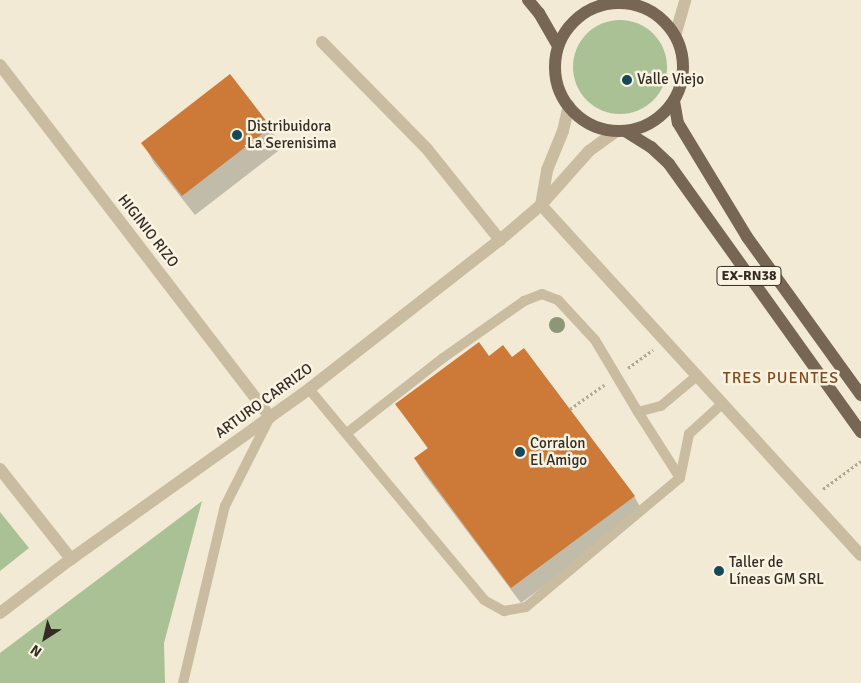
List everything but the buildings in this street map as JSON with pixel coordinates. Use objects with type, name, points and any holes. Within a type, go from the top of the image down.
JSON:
[{"type":"main road","points":[[528,0],[539,12],[558,46]]},
{"type":"main road","name":"EX-RN38","points":[[608,2],[635,4],[652,12],[667,24],[675,36],[683,59],[683,78],[674,101],[662,116],[646,126],[620,131],[599,128],[585,122],[569,106],[557,84],[554,65],[558,46],[567,30],[580,16],[608,2]]},
{"type":"main road","name":"EX-RN38","points":[[674,101],[678,123],[747,237],[861,395]]},
{"type":"main road","name":"EX-RN38","points":[[620,131],[651,147],[670,164],[861,432]]},
{"type":"street","points":[[675,36],[685,0]]},
{"type":"street","points":[[322,42],[427,149],[500,240]]},
{"type":"street","name":"HIGINIO RIZO","points":[[0,67],[270,417]]},
{"type":"street","points":[[569,106],[547,170],[541,205],[811,498],[861,555]]},
{"type":"street","name":"ARTURO CARRIZO","points":[[0,613],[71,559],[309,389],[500,240],[541,205],[589,151],[620,131]]},
{"type":"street","points":[[0,469],[71,559]]},
{"type":"lane","points":[[347,433],[444,358],[524,301],[542,294],[558,300],[595,340],[680,478]]},
{"type":"lane","points":[[638,412],[661,406],[698,376]]},
{"type":"lane","points":[[309,389],[484,600],[504,611],[526,607],[680,478],[689,434],[723,403]]},
{"type":"lane","points":[[182,683],[225,506],[270,417]]},
{"type":"path","points":[[811,498],[861,461]]},
{"type":"green space","points":[[620,20],[638,23],[653,34],[664,49],[667,67],[664,85],[653,100],[638,111],[620,114],[602,111],[587,100],[576,85],[573,67],[576,49],[587,34],[602,23]]},
{"type":"green space","points":[[202,501],[164,643],[165,683],[0,683],[0,653]]},
{"type":"green space","points":[[0,512],[29,548],[0,571]]},
{"type":"place","name":"Valle Viejo","points":[[627,80]]},
{"type":"place","name":"Distribuidora La Serenisima","points":[[237,135]]},
{"type":"place","name":"Corralon El Amigo","points":[[520,452]]},
{"type":"place","name":"Taller de Líneas GM SRL","points":[[719,571]]},
{"type":"district","name":"TRES PUENTES","points":[[781,378]]}]
